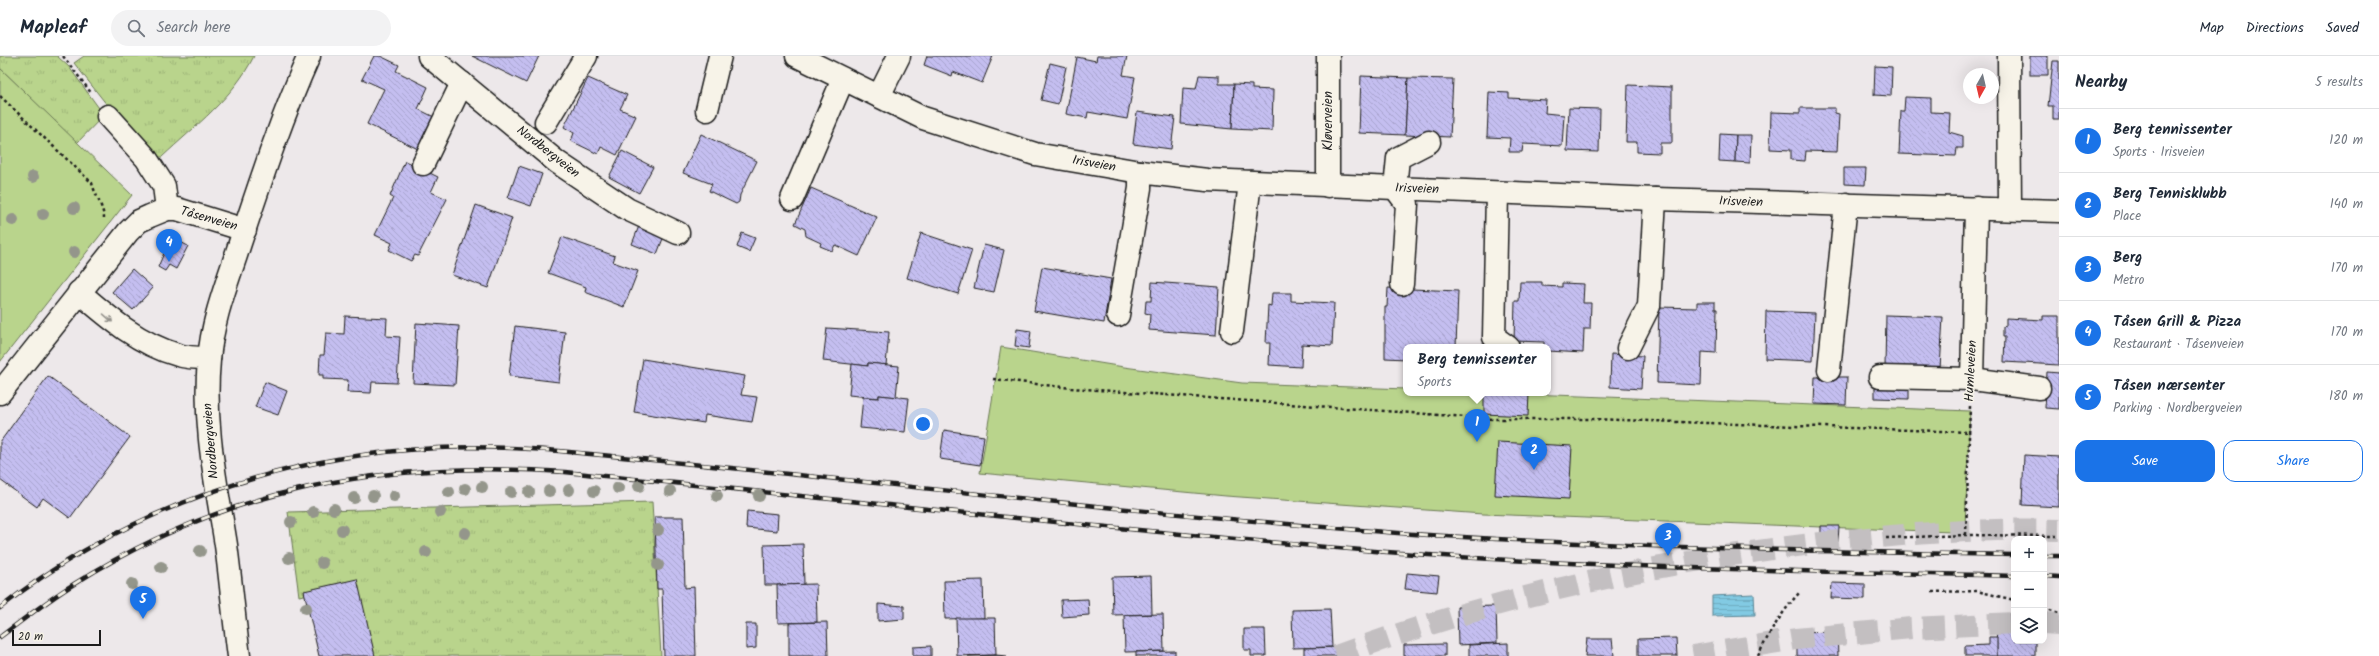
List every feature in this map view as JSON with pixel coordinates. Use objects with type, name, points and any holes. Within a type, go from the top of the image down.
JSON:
[{"type":"street","name":"Tåsenveien","points":[[0,393],[53,328],[79,292],[110,254],[140,222],[167,209],[177,209],[245,230],[294,90],[309,56]]},
{"type":"street","name":"Nordbergveien","points":[[429,56],[557,162],[627,208],[678,233]]},
{"type":"street","points":[[546,122],[586,56]]},
{"type":"street","points":[[706,110],[720,56]]},
{"type":"street","name":"Irisveien","points":[[797,56],[923,118],[1035,154],[1140,172],[1207,180],[1328,186],[1655,199],[2059,211]]},
{"type":"street","points":[[879,96],[899,56]]},
{"type":"street","name":"Kløverveien","points":[[1328,56],[1328,186]]},
{"type":"street","points":[[2009,56],[2010,209]]},
{"type":"street","points":[[792,199],[843,79]]},
{"type":"street","points":[[423,164],[462,83]]},
{"type":"street","points":[[108,116],[146,158],[164,186],[167,209]]},
{"type":"street","points":[[1402,284],[1407,204],[1395,188],[1398,158],[1428,142]]},
{"type":"street","points":[[1118,315],[1140,188],[1140,172]]},
{"type":"street","points":[[1232,331],[1250,182]]},
{"type":"street","points":[[1497,193],[1494,336],[1504,344]]},
{"type":"street","points":[[1628,348],[1649,306],[1655,199]]},
{"type":"street","points":[[1829,370],[1846,204]]},
{"type":"street","name":"Humleveien","points":[[1972,378],[1976,208]]},
{"type":"street","name":"Nordbergveien","points":[[239,656],[226,545],[210,457],[207,414],[209,358],[216,317],[245,230]]},
{"type":"street","points":[[79,292],[118,326],[148,344],[179,356],[209,358]]},
{"type":"street","points":[[1880,377],[1972,378],[2039,388]]},
{"type":"path","points":[[63,56],[108,116]]},
{"type":"path","points":[[0,96],[92,183],[95,197],[103,211],[105,234],[110,254]]},
{"type":"path","name":"Humleveien","points":[[1966,535],[1968,432],[1972,378]]},
{"type":"path","points":[[993,379],[1071,388],[1494,419],[1608,420],[1968,432]]},
{"type":"path","points":[[1886,538],[1966,535],[2059,536]]},
{"type":"path","points":[[1932,592],[1976,591],[2011,599]]},
{"type":"path","points":[[1758,656],[1772,628],[1799,593]]},
{"type":"path","points":[[2047,609],[2059,613]]},
{"type":"green space","points":[[0,56],[57,56],[69,67],[104,115],[77,143],[0,68]]},
{"type":"green space","points":[[84,56],[254,56],[236,85],[213,110],[162,157],[148,157],[74,63]]},
{"type":"green space","points":[[0,68],[132,195],[0,362]]},
{"type":"green space","points":[[1001,347],[1124,367],[1242,383],[1403,389],[1403,396],[1551,395],[1970,411],[1965,526],[1952,532],[1483,514],[1226,496],[980,473]]},
{"type":"green space","points":[[652,502],[661,656],[371,656],[355,585],[299,596],[288,512]]},
{"type":"water","points":[[1754,594],[1755,615],[1712,616],[1712,596]]},
{"type":"building","points":[[374,56],[380,56],[399,65],[396,71],[428,87],[418,109],[438,119],[422,151],[367,124],[384,89],[362,79]]},
{"type":"building","points":[[472,56],[539,56],[526,83]]},
{"type":"building","points":[[927,56],[993,56],[982,83],[953,72],[952,76],[924,65]]},
{"type":"building","points":[[1097,56],[1127,56],[1123,75],[1135,77],[1127,119],[1088,112],[1087,118],[1066,114],[1077,57],[1096,61]]},
{"type":"building","points":[[2030,56],[2048,56],[2048,75],[2030,75]]},
{"type":"building","points":[[2053,61],[2059,61],[2059,119],[2053,119],[2053,106],[2048,106]]},
{"type":"building","points":[[1050,63],[1066,67],[1058,104],[1041,100]]},
{"type":"building","points":[[1875,66],[1892,67],[1891,96],[1874,95]]},
{"type":"building","points":[[1199,75],[1219,76],[1219,84],[1234,84],[1232,129],[1181,124],[1183,88],[1196,89]]},
{"type":"building","points":[[1361,76],[1408,78],[1405,135],[1359,133]]},
{"type":"building","points":[[588,78],[627,95],[620,109],[636,116],[617,155],[601,147],[598,154],[571,141],[574,133],[564,127]]},
{"type":"building","points":[[1408,78],[1453,79],[1450,137],[1405,135]]},
{"type":"building","points":[[1234,84],[1252,85],[1252,89],[1273,90],[1272,131],[1232,129]]},
{"type":"building","points":[[1628,85],[1672,87],[1672,143],[1660,143],[1660,153],[1637,152],[1637,142],[1626,142]]},
{"type":"building","points":[[1489,92],[1509,93],[1509,98],[1546,100],[1545,113],[1564,115],[1562,146],[1523,144],[1522,152],[1509,152],[1510,138],[1487,137]]},
{"type":"building","points":[[1905,97],[1931,98],[1931,112],[1950,113],[1949,132],[1963,136],[1963,148],[1957,148],[1956,156],[1899,154],[1901,111],[1904,111]]},
{"type":"building","points":[[1569,108],[1600,109],[1599,152],[1567,151]]},
{"type":"building","points":[[1800,108],[1835,108],[1835,113],[1839,114],[1837,152],[1806,151],[1805,161],[1791,160],[1791,150],[1770,149],[1771,112],[1800,113]]},
{"type":"building","points":[[1137,112],[1175,117],[1171,149],[1133,144]]},
{"type":"building","points":[[701,134],[757,161],[740,195],[739,202],[736,204],[709,191],[712,184],[683,173]]},
{"type":"building","points":[[1720,134],[1736,135],[1735,162],[1719,161]]},
{"type":"building","points":[[1736,135],[1751,135],[1750,163],[1735,162]]},
{"type":"building","points":[[622,151],[653,167],[639,193],[609,177]]},
{"type":"building","points":[[405,161],[438,177],[431,192],[447,199],[418,256],[415,255],[411,261],[389,250],[392,243],[375,235],[393,198],[390,196]]},
{"type":"building","points":[[519,166],[542,174],[531,206],[508,198]]},
{"type":"building","points":[[1844,168],[1866,168],[1865,185],[1844,184]]},
{"type":"building","points":[[811,188],[877,217],[859,256],[835,245],[832,251],[820,246],[821,243],[806,236],[805,229],[795,224]]},
{"type":"building","points":[[476,205],[512,218],[488,288],[452,275]]},
{"type":"building","points":[[639,226],[664,236],[657,254],[632,244]]},
{"type":"building","points":[[742,233],[755,238],[749,252],[737,247]]},
{"type":"building","points":[[921,233],[972,250],[958,294],[907,278]]},
{"type":"building","points":[[171,237],[188,246],[176,269],[169,265],[165,271],[158,267]]},
{"type":"building","points":[[562,237],[615,256],[613,262],[638,271],[624,307],[585,292],[586,287],[548,273]]},
{"type":"building","points":[[984,245],[1004,250],[994,292],[974,288]]},
{"type":"building","points":[[1042,267],[1111,279],[1104,323],[1034,311]]},
{"type":"building","points":[[132,269],[153,288],[133,310],[112,292]]},
{"type":"building","points":[[1152,282],[1219,287],[1216,335],[1149,330],[1150,314],[1145,313],[1146,301],[1151,301]]},
{"type":"building","points":[[1520,282],[1542,282],[1542,286],[1562,287],[1562,283],[1584,284],[1583,303],[1591,303],[1590,329],[1584,329],[1583,353],[1551,351],[1551,344],[1544,344],[1544,342],[1514,341],[1515,301],[1519,301]]},
{"type":"building","points":[[1388,288],[1458,291],[1456,344],[1403,344],[1403,359],[1385,358],[1385,307],[1387,307]]},
{"type":"building","points":[[1272,293],[1291,293],[1291,301],[1334,303],[1332,346],[1302,344],[1301,367],[1269,365],[1270,343],[1266,343],[1268,305],[1271,306]]},
{"type":"building","points":[[1697,302],[1715,302],[1715,309],[1717,309],[1716,353],[1702,352],[1701,385],[1657,383],[1659,307],[1697,308]]},
{"type":"building","points":[[1766,311],[1815,313],[1813,361],[1765,359]]},
{"type":"building","points":[[1886,315],[1943,317],[1940,369],[1885,367]]},
{"type":"building","points":[[345,316],[387,318],[386,336],[400,337],[397,383],[372,382],[371,393],[347,392],[348,380],[323,379],[323,375],[319,375],[320,355],[324,355],[326,333],[344,334]]},
{"type":"building","points":[[2043,316],[2059,316],[2059,365],[2004,362],[2005,337],[2003,337],[2003,327],[2006,326],[2006,318],[2043,320]]},
{"type":"building","points":[[416,323],[459,326],[455,385],[413,383]]},
{"type":"building","points":[[515,326],[565,332],[559,382],[509,376]]},
{"type":"building","points":[[827,328],[889,332],[886,365],[868,363],[868,366],[823,361]]},
{"type":"building","points":[[1017,329],[1031,331],[1029,348],[1015,346]]},
{"type":"building","points":[[1611,354],[1643,356],[1641,389],[1610,387]]},
{"type":"building","points":[[643,359],[745,376],[741,395],[757,397],[752,422],[705,415],[704,423],[634,412]]},
{"type":"building","points":[[868,363],[899,366],[896,397],[879,395],[879,398],[849,395],[852,364],[868,366]]},
{"type":"building","points":[[2047,372],[2059,373],[2059,409],[2045,408]]},
{"type":"building","points":[[48,376],[130,437],[70,518],[43,498],[37,507],[0,480],[0,442]]},
{"type":"building","points":[[1815,377],[1847,377],[1846,405],[1814,404]]},
{"type":"building","points":[[265,382],[287,391],[278,415],[255,407]]},
{"type":"building","points":[[1909,383],[1909,399],[1875,398],[1875,386]]},
{"type":"building","points":[[879,395],[909,398],[905,432],[860,428],[863,397],[879,398]]},
{"type":"building","points":[[1484,396],[1529,396],[1528,416],[1484,414]]},
{"type":"building","points":[[944,430],[984,436],[980,465],[940,459]]},
{"type":"building","points":[[1498,442],[1572,446],[1569,499],[1495,495]]},
{"type":"building","points":[[2024,455],[2059,457],[2059,507],[2022,505]]},
{"type":"building","points":[[747,511],[778,514],[777,531],[746,528]]},
{"type":"building","points":[[655,517],[683,517],[685,588],[694,587],[696,656],[664,656],[662,589],[657,589]]},
{"type":"building","points":[[1821,526],[1839,526],[1838,542],[1821,542]]},
{"type":"building","points":[[803,544],[804,585],[765,585],[764,545]]},
{"type":"building","points":[[1407,573],[1439,576],[1437,592],[1405,589]]},
{"type":"building","points":[[1151,576],[1152,614],[1113,615],[1112,577]]},
{"type":"building","points":[[357,579],[375,656],[319,656],[304,591]]},
{"type":"building","points":[[983,580],[984,618],[945,619],[944,581]]},
{"type":"building","points":[[1832,583],[1865,584],[1865,599],[1831,598]]},
{"type":"building","points":[[816,584],[817,622],[778,623],[777,585]]},
{"type":"building","points":[[1088,599],[1089,615],[1062,617],[1061,600]]},
{"type":"building","points":[[878,604],[904,606],[904,619],[878,621]]},
{"type":"building","points":[[1496,606],[1497,643],[1458,645],[1457,607]]},
{"type":"building","points":[[1330,609],[1332,647],[1293,648],[1292,610]]},
{"type":"building","points":[[1163,614],[1164,651],[1125,652],[1124,615]]},
{"type":"building","points":[[2010,614],[2011,644],[2035,644],[2035,656],[1997,656],[1996,615]]},
{"type":"building","points":[[956,618],[995,618],[996,655],[957,656]]},
{"type":"building","points":[[827,622],[828,656],[789,656],[789,623]]},
{"type":"building","points":[[746,624],[756,624],[756,648],[746,649]]},
{"type":"building","points":[[1244,629],[1265,629],[1266,656],[1251,656],[1251,650],[1244,650]]},
{"type":"building","points":[[1837,632],[1838,656],[1797,656],[1797,633]]},
{"type":"building","points":[[1989,637],[1997,637],[1997,656],[1965,656],[1965,646],[1989,645]]},
{"type":"building","points":[[1676,638],[1677,656],[1638,656],[1638,639]]},
{"type":"building","points":[[1587,639],[1612,639],[1614,656],[1585,656]]},
{"type":"building","points":[[1508,643],[1508,656],[1469,656],[1469,645]]},
{"type":"building","points":[[1445,644],[1445,656],[1404,656],[1404,645]]},
{"type":"building","points":[[931,646],[931,656],[913,656],[913,647]]},
{"type":"building","points":[[1342,647],[1342,656],[1304,656],[1304,648]]},
{"type":"building","points":[[1175,651],[1175,656],[1136,656],[1136,652]]},
{"type":"building","points":[[996,655],[1007,656],[968,656]]},
{"type":"tunnel","points":[[1336,656],[1398,634],[1525,597],[1589,582],[1718,557],[1848,540],[1901,535],[1980,530],[2059,530]]},
{"type":"tunnel","points":[[1693,656],[1796,639],[1911,628],[2011,623]]},
{"type":"tunnel","points":[[2047,623],[2059,624]]},
{"type":"railway","points":[[0,608],[48,573],[99,543],[151,516],[206,494],[263,476],[320,462],[379,453],[453,447],[559,451],[1083,505],[1293,525],[1398,533],[1629,545],[2011,555]]},
{"type":"railway","points":[[0,637],[45,603],[74,584],[132,551],[191,523],[250,502],[310,487],[371,476],[434,471],[499,469],[565,472],[1181,534],[1387,552],[1543,562],[1700,568],[2011,576]]},
{"type":"railway","points":[[2047,556],[2059,556]]},
{"type":"railway","points":[[2047,576],[2059,577]]},
{"type":"place","name":"Tåsen Grill & Pizza","points":[[169,262]]},
{"type":"place","name":"Berg tennissenter","points":[[1477,442]]},
{"type":"place","name":"Berg Tennisklubb","points":[[1534,470]]},
{"type":"place","name":"Berg","points":[[1668,556]]},
{"type":"place","name":"Tåsen nærsenter","points":[[143,619]]}]
